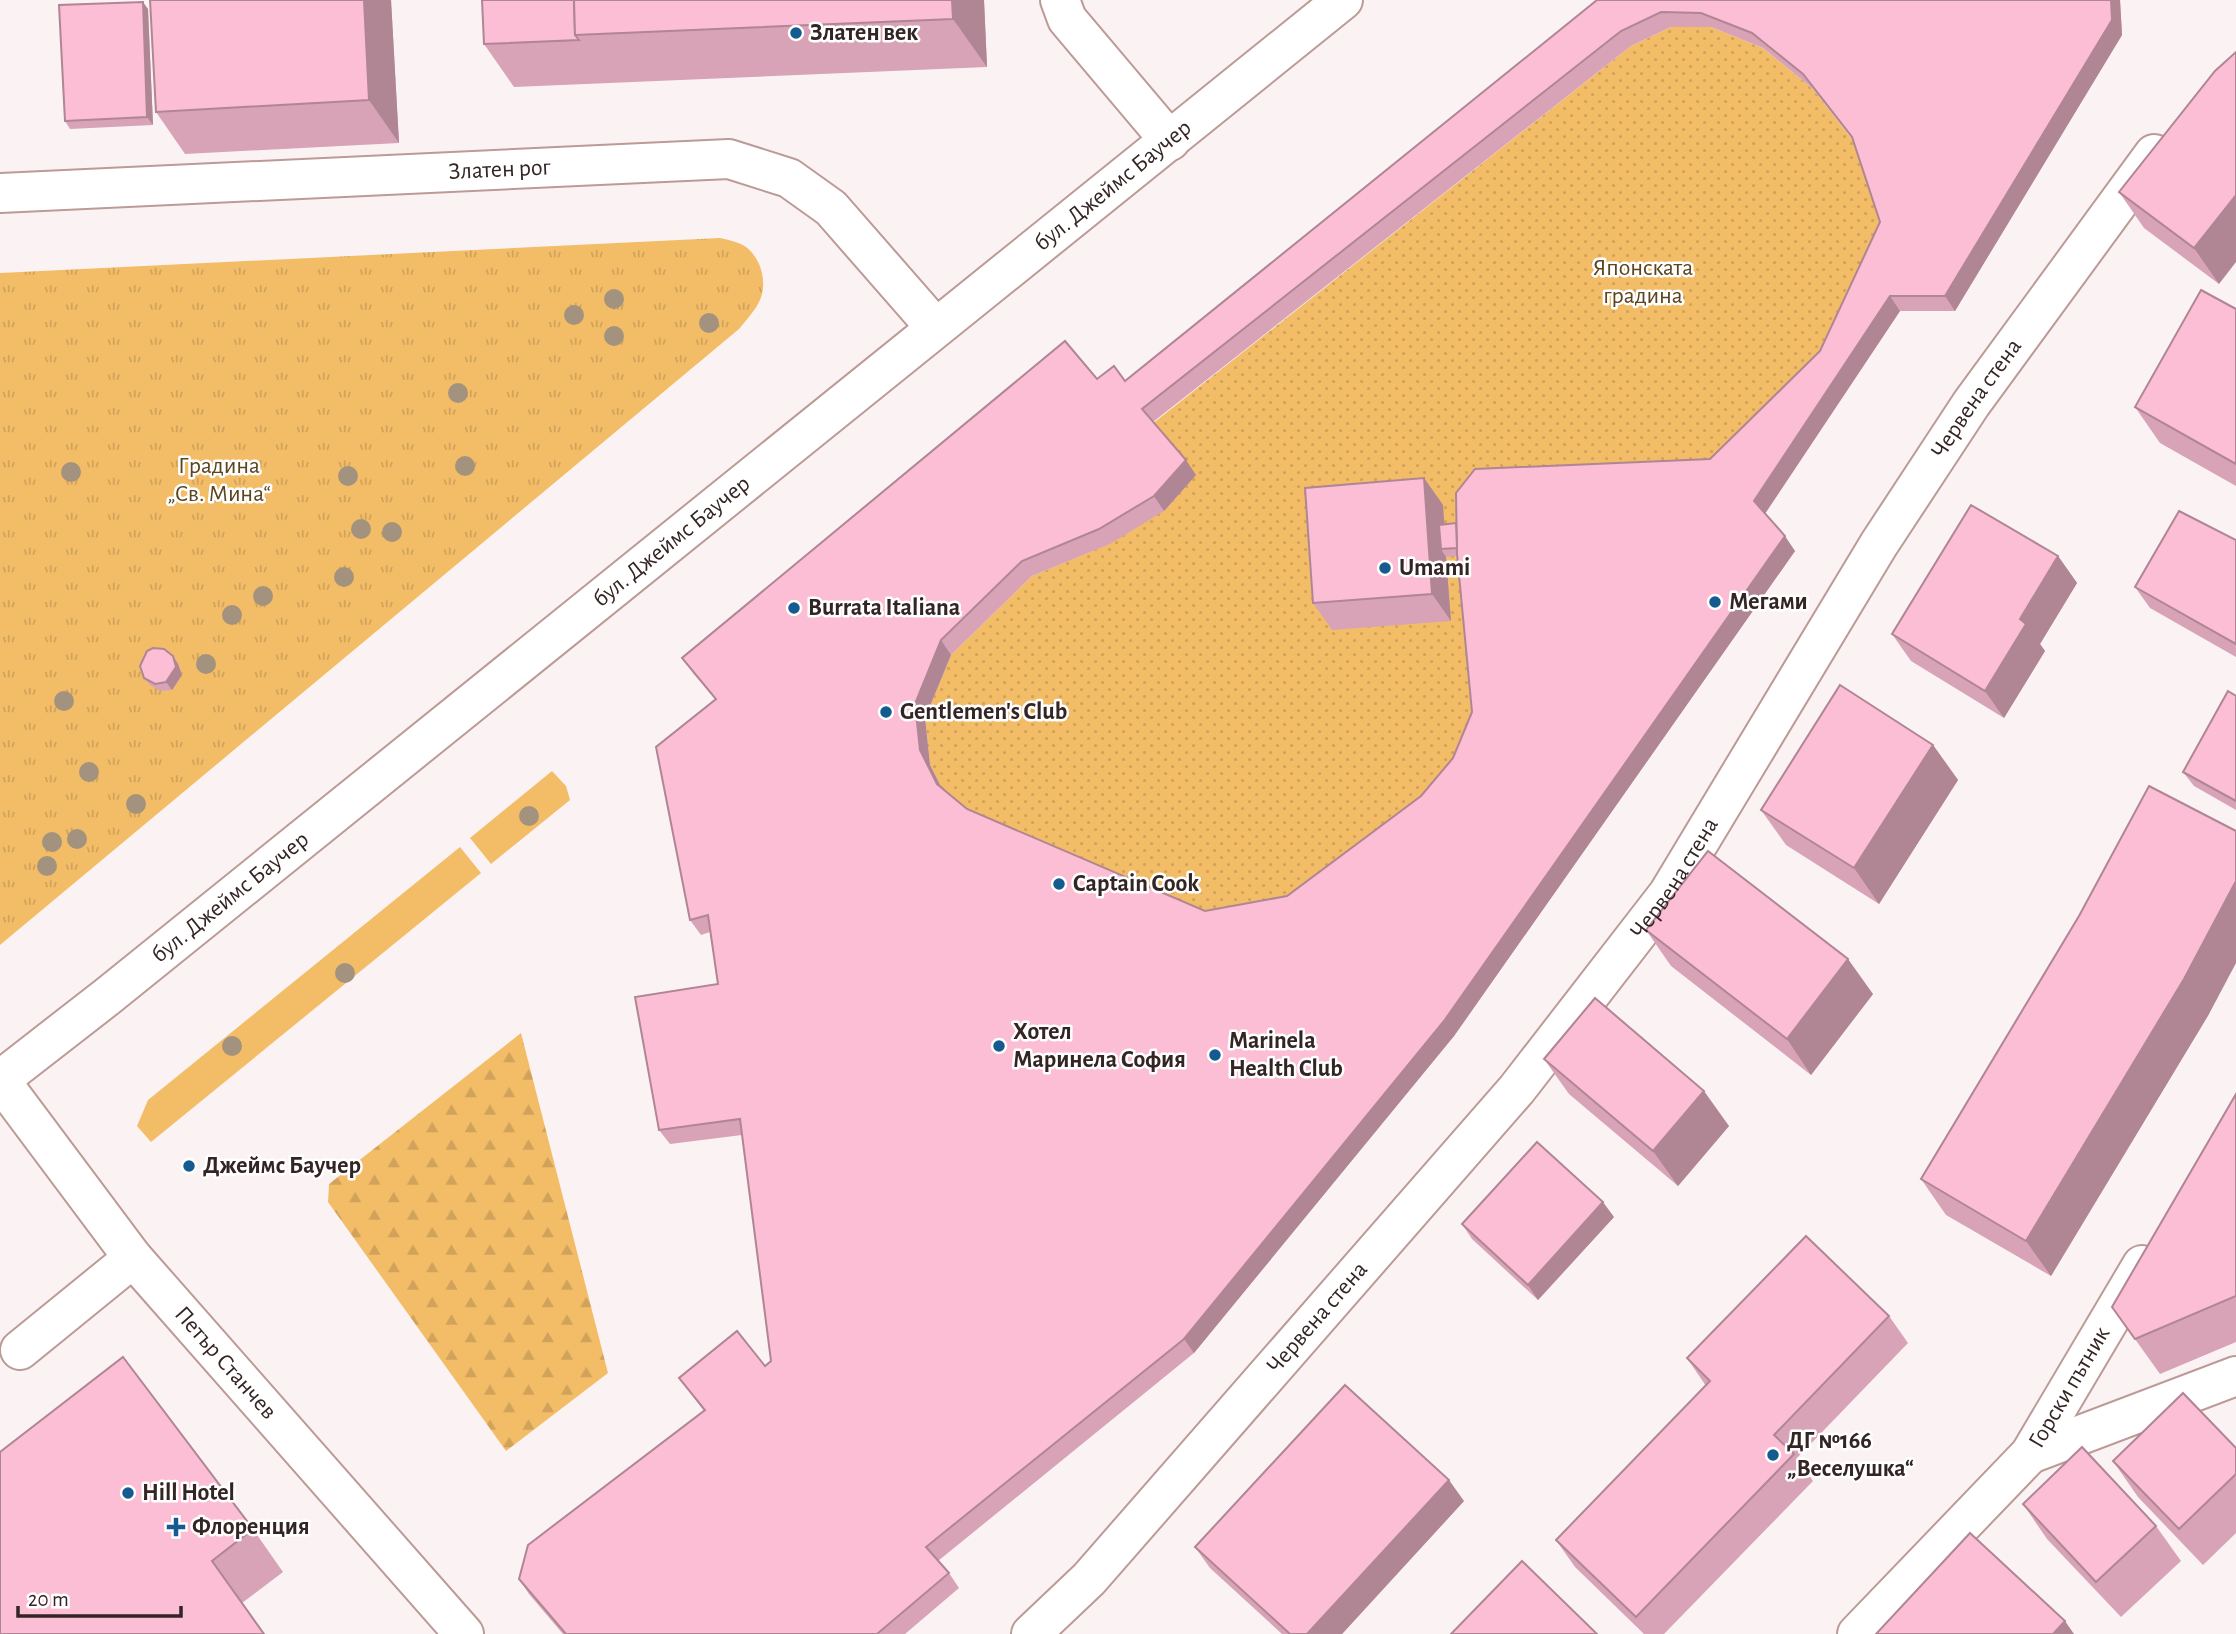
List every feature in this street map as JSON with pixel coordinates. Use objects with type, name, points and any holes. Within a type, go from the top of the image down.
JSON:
[{"type":"street","points":[[1060,0],[1067,19],[1170,141]]},
{"type":"street","name":"бул. Джеймс Баучер","points":[[0,1080],[141,970],[1343,0]]},
{"type":"street","name":"Червена стена","points":[[1031,1634],[1089,1579],[1517,1089],[1668,894],[1879,544],[1971,404],[2170,131]]},
{"type":"street","name":"Златен рог","points":[[0,193],[729,159],[789,178],[831,208],[935,327]]},
{"type":"street","name":"Петър Станчев","points":[[0,1080],[133,1258],[464,1634]]},
{"type":"street","name":"Горски пътник","points":[[1857,1634],[2030,1454],[2158,1239]]},
{"type":"street","points":[[20,1350],[133,1258]]},
{"type":"street","points":[[2030,1454],[2236,1376]]},
{"type":"green space","name":"Японската градина","points":[[1671,27],[1711,27],[1763,48],[1813,89],[1862,152],[1891,237],[1831,366],[1483,727],[1463,772],[1297,911],[1215,926],[1153,899],[947,799],[930,765],[925,718],[951,655],[1032,576],[1109,544],[1152,424],[1631,46]]},
{"type":"green space","name":"Градина „Св. Мина“","points":[[720,238],[737,242],[752,252],[762,273],[762,295],[739,329],[0,945],[0,273]]},
{"type":"green space","points":[[552,771],[566,786],[570,800],[491,864],[470,838]]},
{"type":"green space","points":[[460,847],[481,873],[151,1142],[137,1126],[148,1100]]},
{"type":"green space","points":[[521,1033],[608,1373],[506,1451],[328,1202],[329,1184]]},
{"type":"building","points":[[150,0],[364,0],[369,100],[156,112]]},
{"type":"building","points":[[482,0],[574,0],[575,35],[579,40],[484,44]]},
{"type":"building","points":[[574,0],[952,0],[953,19],[575,35]]},
{"type":"building","points":[[1597,0],[2111,0],[2112,20],[1945,296],[1890,296],[1754,501],[1785,536],[1444,1021],[1184,1339],[926,1547],[949,1573],[877,1634],[566,1634],[519,1579],[528,1545],[705,1410],[679,1378],[737,1331],[765,1366],[771,1361],[740,1119],[659,1130],[635,997],[718,984],[708,915],[690,920],[656,747],[716,699],[682,658],[1065,341],[1097,379],[1114,366],[1125,381]],"holes":[[[1661,12],[1701,13],[1752,33],[1803,74],[1852,137],[1880,222],[1820,351],[1710,459],[1475,469],[1456,493],[1457,554],[1472,712],[1453,758],[1421,796],[1287,896],[1205,911],[967,809],[937,784],[920,750],[915,704],[941,640],[1022,561],[1099,529],[1154,496],[1186,460],[1142,409],[1621,31]]]},
{"type":"building","points":[[143,2],[147,117],[65,121],[59,5]]},
{"type":"building","points":[[2236,52],[2236,195],[2194,248],[2119,192],[2215,71]]},
{"type":"building","points":[[2201,290],[2236,309],[2236,464],[2135,407]]},
{"type":"building","points":[[1424,478],[1432,594],[1313,603],[1305,488]]},
{"type":"building","points":[[1971,505],[2058,556],[2020,619],[2026,624],[1985,691],[1892,634]]},
{"type":"building","points":[[2179,511],[2236,540],[2236,644],[2135,587]]},
{"type":"building","points":[[1456,523],[1457,548],[1441,549],[1439,525]]},
{"type":"building","points":[[153,648],[164,649],[173,656],[176,667],[166,682],[155,684],[144,678],[140,666],[147,651]]},
{"type":"building","points":[[1840,685],[1933,745],[1854,868],[1761,810]]},
{"type":"building","points":[[2228,691],[2236,696],[2236,801],[2183,772]]},
{"type":"building","points":[[2149,786],[2236,831],[2236,881],[2184,979],[2026,1241],[1921,1179],[2079,916]]},
{"type":"building","points":[[1708,851],[1848,959],[1787,1039],[1646,930]]},
{"type":"building","points":[[1595,998],[1704,1091],[1653,1151],[1544,1059]]},
{"type":"building","points":[[2236,1094],[2236,1296],[2135,1339],[2112,1307]]},
{"type":"building","points":[[1537,1142],[1603,1202],[1528,1285],[1462,1224]]},
{"type":"building","points":[[1806,1236],[1889,1316],[1774,1435],[1794,1454],[1636,1617],[1556,1540],[1710,1381],[1687,1358]]},
{"type":"building","name":"Hill Hotel","points":[[123,1357],[253,1529],[212,1561],[264,1634],[0,1634],[0,1452]]},
{"type":"building","points":[[1345,1385],[1449,1480],[1307,1634],[1290,1634],[1195,1547]]},
{"type":"building","points":[[2183,1393],[2236,1448],[2236,1474],[2179,1529],[2113,1461]]},
{"type":"building","points":[[2082,1447],[2156,1526],[2096,1582],[2023,1504]]},
{"type":"building","points":[[1970,1533],[2065,1621],[2053,1634],[1876,1634]]},
{"type":"building","points":[[1522,1561],[1597,1634],[1451,1634]]},
{"type":"place","name":"Златен век","points":[[796,33]]},
{"type":"place","name":"Umami","points":[[1385,568]]},
{"type":"place","name":"Мегами","points":[[1715,602]]},
{"type":"place","name":"Burrata Italiana","points":[[794,608]]},
{"type":"place","name":"Gentlemen's Club","points":[[886,712]]},
{"type":"place","name":"Captain Cook","points":[[1059,884]]},
{"type":"place","name":"Хотел Маринела София","points":[[999,1046]]},
{"type":"place","name":"Marinela Health Club","points":[[1215,1055]]},
{"type":"place","name":"Джеймс Баучер","points":[[189,1166]]},
{"type":"place","name":"ДГ №166 „Веселушка“","points":[[1773,1455]]},
{"type":"place","name":"Hill Hotel","points":[[128,1493]]},
{"type":"place","name":"Флоренция","points":[[176,1527]]}]
